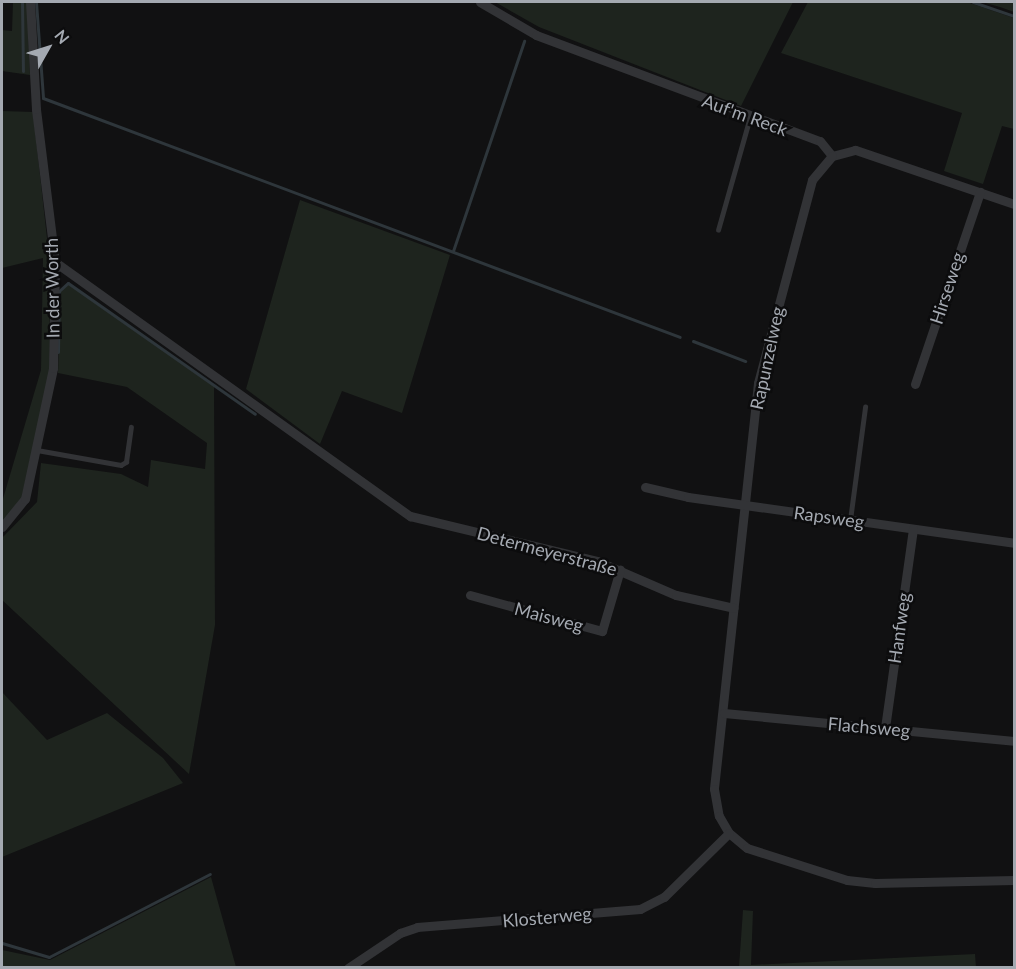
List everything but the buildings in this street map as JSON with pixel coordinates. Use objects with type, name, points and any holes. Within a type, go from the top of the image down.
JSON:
[{"type":"street","name":"In der Worth","points":[[2,527],[25,499],[53,368],[55,262],[36,108],[30,2]]},
{"type":"street","name":"Auf'm Reck","points":[[480,2],[536,35],[750,117],[820,141],[832,156]]},
{"type":"street","points":[[832,156],[855,150],[1014,204]]},
{"type":"street","name":"Rapunzelweg","points":[[734,608],[758,383],[812,180],[832,156]]},
{"type":"street","name":"Hirseweg","points":[[915,384],[980,192]]},
{"type":"street","name":"Determeyerstraße","points":[[55,262],[410,516],[597,561],[676,595],[734,608]]},
{"type":"street","name":"Rapsweg","points":[[645,487],[745,505],[1014,543]]},
{"type":"street","name":"Hanfweg","points":[[885,728],[914,528]]},
{"type":"street","name":"Maisweg","points":[[470,595],[602,631],[620,570]]},
{"type":"street","points":[[734,608],[714,789],[719,816],[729,833],[747,848],[847,880],[875,883],[1014,880]]},
{"type":"street","name":"Flachsweg","points":[[724,713],[1014,741]]},
{"type":"street","name":"Klosterweg","points":[[348,968],[400,933],[417,927],[640,909],[664,897],[729,833]]},
{"type":"lane","points":[[718,230],[750,117]]},
{"type":"lane","points":[[850,520],[865,407]]},
{"type":"lane","points":[[37,450],[122,465],[126,462],[131,427]]},
{"type":"shaded area","points":[[13,2],[27,2],[30,75],[2,71],[2,30],[12,31]]},
{"type":"shaded area","points":[[495,2],[793,2],[741,106],[539,27]]},
{"type":"shaded area","points":[[808,2],[967,2],[1014,18],[1014,129],[1002,126],[983,184],[944,171],[962,113],[781,53]]},
{"type":"shaded area","points":[[982,2],[1014,2],[1014,12],[1000,7]]},
{"type":"shaded area","points":[[2,111],[33,112],[49,256],[50,369],[22,497],[2,523],[2,502],[41,370],[43,258],[2,268]]},
{"type":"shaded area","points":[[300,200],[450,255],[402,413],[342,391],[320,444],[246,389]]},
{"type":"shaded area","points":[[68,284],[214,386],[215,625],[189,774],[2,600],[2,538],[37,502],[41,463],[121,474],[148,487],[151,460],[205,469],[207,443],[127,387],[58,373],[61,291]]},
{"type":"shaded area","points":[[2,692],[47,740],[107,713],[163,758],[183,783],[2,857]]},
{"type":"shaded area","points":[[211,877],[236,967],[2,967],[2,950],[50,960]]},
{"type":"shaded area","points":[[743,910],[753,911],[751,965],[975,954],[976,967],[739,967]]},
{"type":"waterway","points":[[22,2],[23,71]]},
{"type":"waterway","points":[[36,2],[43,98],[680,337]]},
{"type":"waterway","points":[[973,2],[1014,16]]},
{"type":"waterway","points":[[453,251],[524,41]]},
{"type":"waterway","points":[[58,352],[59,291],[68,283],[255,414]]},
{"type":"waterway","points":[[693,341],[745,361]]},
{"type":"waterway","points":[[2,943],[49,957],[210,874]]}]
